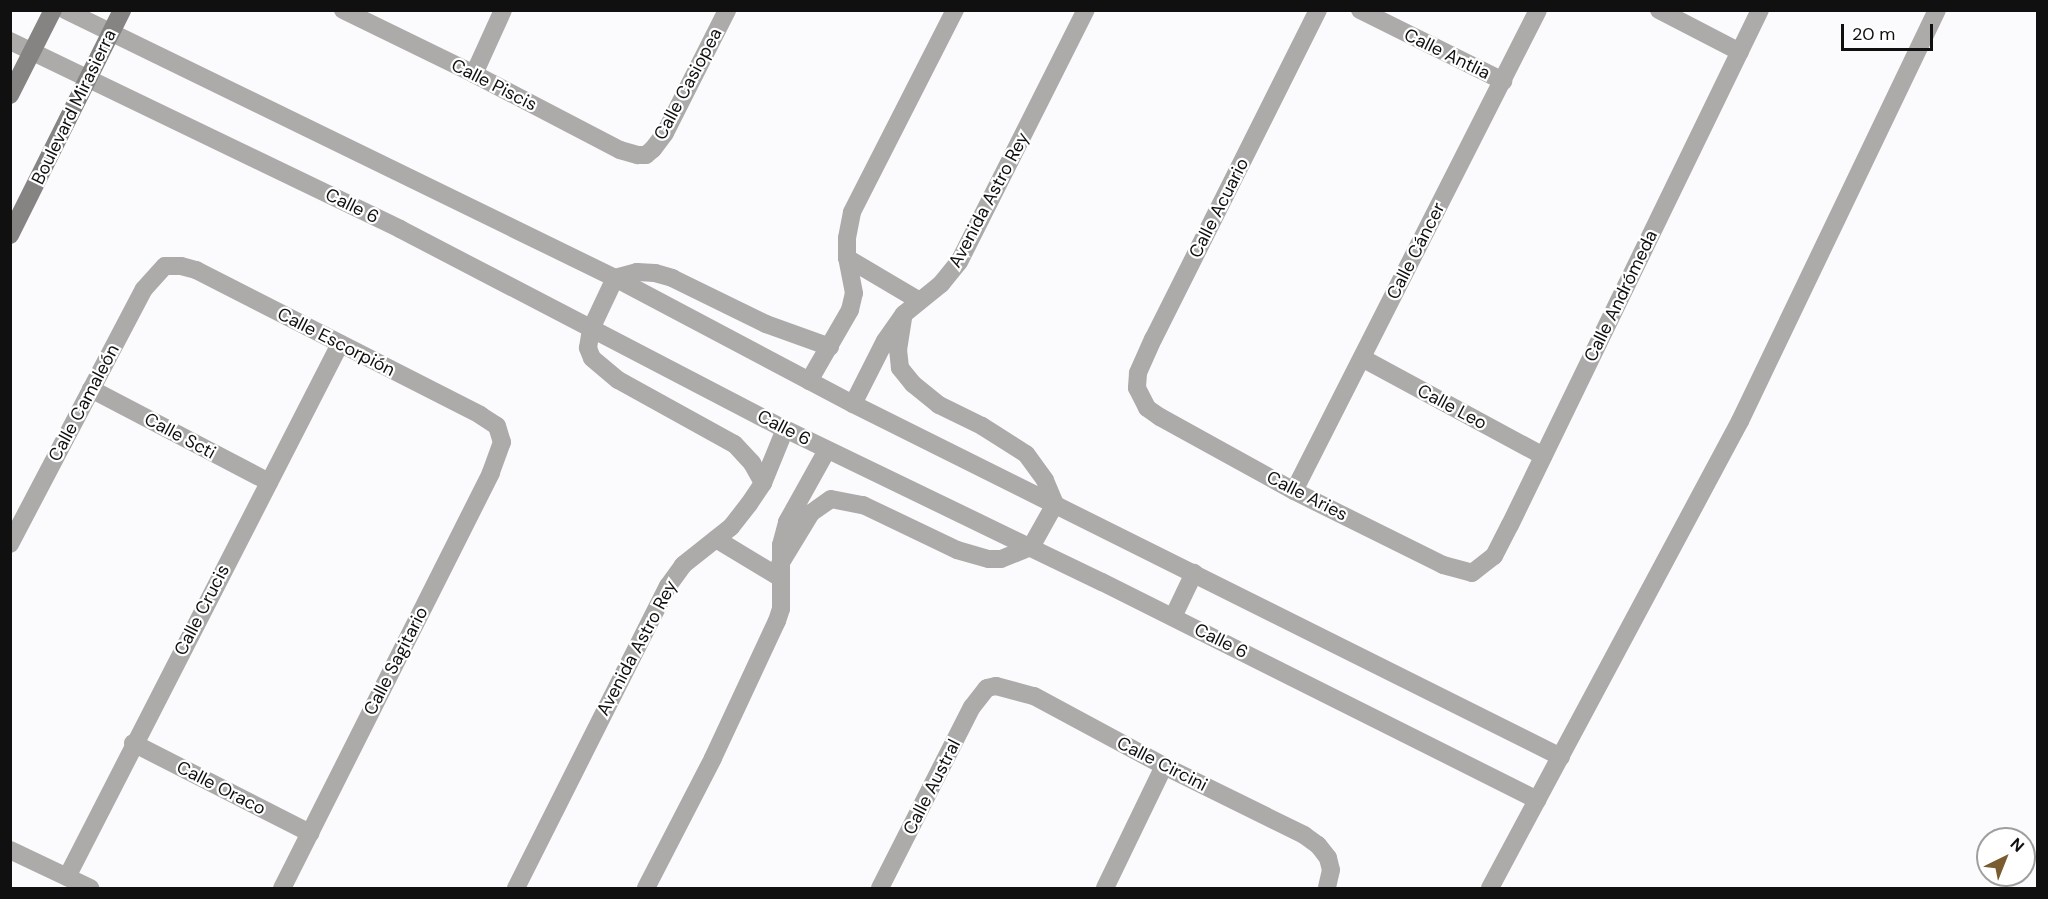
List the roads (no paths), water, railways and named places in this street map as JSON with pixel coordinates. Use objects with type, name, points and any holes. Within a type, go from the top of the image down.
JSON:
[{"type":"main road","points":[[10,95],[53,10]]},
{"type":"main road","name":"Boulevard Mirasierra","points":[[10,235],[122,10]]},
{"type":"street","points":[[65,10],[615,278],[853,404],[1561,757]]},
{"type":"street","name":"Calle Piscis","points":[[343,10],[474,74],[620,150],[646,155]]},
{"type":"street","points":[[474,74],[503,10]]},
{"type":"street","name":"Calle Casiopea","points":[[646,155],[665,133],[727,10]]},
{"type":"street","points":[[809,381],[850,310],[854,293],[847,258],[847,238],[852,212],[955,10]]},
{"type":"street","name":"Avenida Astro Rey","points":[[853,404],[885,341],[904,314],[918,300],[941,284],[959,262],[1086,10]]},
{"type":"street","name":"Calle Acuario","points":[[1147,408],[1137,388],[1138,373],[1318,10]]},
{"type":"street","name":"Calle Antlia","points":[[1360,10],[1503,81]]},
{"type":"street","name":"Calle Cáncer","points":[[1294,491],[1538,10]]},
{"type":"street","points":[[1659,10],[1740,52]]},
{"type":"street","name":"Calle Andrómeda","points":[[1472,573],[1494,556],[1760,10]]},
{"type":"street","points":[[1490,888],[1740,422],[1936,10]]},
{"type":"street","name":"Calle 6","points":[[10,41],[400,229],[785,429],[1031,547],[1538,800]]},
{"type":"street","points":[[847,258],[918,300]]},
{"type":"street","name":"Calle Escorpión","points":[[165,266],[181,266],[196,270],[489,420],[501,432]]},
{"type":"street","name":"Calle Camaleón","points":[[10,544],[144,289],[165,266]]},
{"type":"street","points":[[763,483],[752,463],[734,444],[602,369],[592,358],[588,348],[591,329],[615,278],[637,272],[655,273],[672,278],[766,324],[830,347]]},
{"type":"street","points":[[904,314],[898,350],[900,368],[912,384],[939,405],[982,426],[1026,454],[1045,480],[1055,504]]},
{"type":"street","name":"Calle Crucis","points":[[67,877],[133,743],[339,344]]},
{"type":"street","name":"Calle Leo","points":[[1362,358],[1543,456]]},
{"type":"street","name":"Calle Scti","points":[[91,389],[269,482]]},
{"type":"street","name":"Calle Aries","points":[[1147,408],[1294,491],[1443,565],[1472,573]]},
{"type":"street","name":"Avenida Astro Rey","points":[[516,888],[668,586],[697,551],[731,527],[763,483],[785,429]]},
{"type":"street","name":"Calle Sagitario","points":[[282,888],[491,473],[501,451],[501,432]]},
{"type":"street","points":[[646,888],[713,758],[777,621],[781,609],[779,571],[781,545],[787,522],[827,450]]},
{"type":"street","points":[[779,571],[810,513],[831,499],[863,505],[976,557],[1001,559],[1031,547],[1055,504]]},
{"type":"street","points":[[716,539],[779,571]]},
{"type":"street","points":[[1173,617],[1194,573]]},
{"type":"street","name":"Calle Circini","points":[[987,688],[1007,688],[1034,696],[1164,766],[1304,835],[1318,845],[1328,858],[1331,870],[1327,888]]},
{"type":"street","name":"Calle Austral","points":[[880,888],[972,707],[987,688]]},
{"type":"street","name":"Calle Oraco","points":[[133,743],[310,833]]},
{"type":"street","points":[[1105,888],[1164,766]]},
{"type":"street","points":[[10,850],[90,888]]}]
